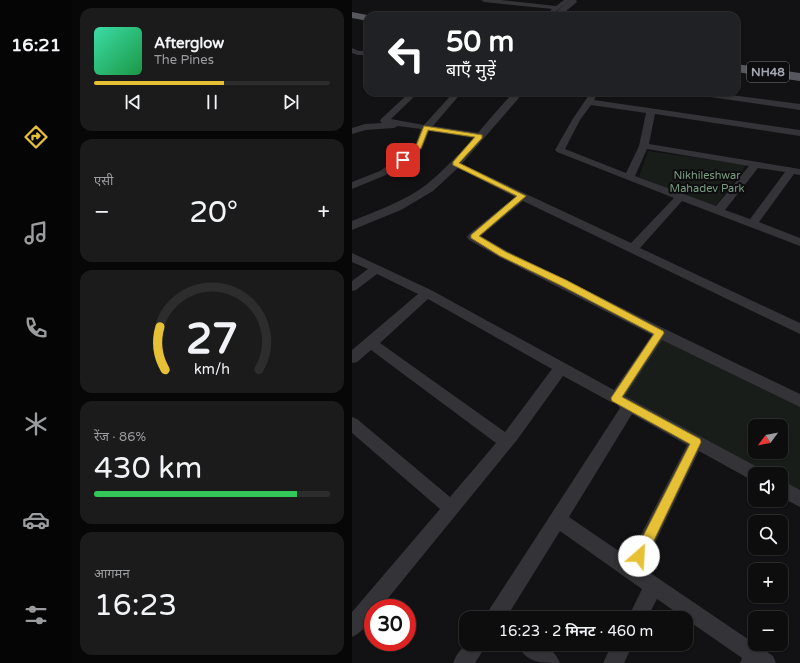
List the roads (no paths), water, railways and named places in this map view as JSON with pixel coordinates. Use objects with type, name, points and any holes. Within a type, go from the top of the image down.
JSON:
[{"type":"highway","points":[[353,16],[364,17]]},
{"type":"highway","name":"NH48","points":[[740,69],[800,77]]},
{"type":"street","points":[[484,0],[556,12],[573,2],[572,0]]},
{"type":"street","points":[[556,12],[568,0]]},
{"type":"street","points":[[352,50],[358,53],[364,53]]},
{"type":"street","points":[[411,96],[384,121],[480,136]]},
{"type":"street","points":[[352,186],[383,173],[419,147],[426,128],[454,96]]},
{"type":"street","points":[[352,226],[396,207],[429,188],[455,164],[515,96]]},
{"type":"street","points":[[593,96],[576,120],[560,150],[800,242]]},
{"type":"street","points":[[719,96],[800,107]]},
{"type":"street","points":[[589,102],[800,132]]},
{"type":"street","points":[[628,177],[644,146],[651,111]]},
{"type":"street","points":[[352,131],[365,127],[397,125],[426,128]]},
{"type":"street","points":[[644,146],[796,171],[752,224]]},
{"type":"street","points":[[455,164],[800,329]]},
{"type":"street","points":[[718,211],[756,164]]},
{"type":"street","points":[[522,196],[473,237],[503,254],[660,333],[800,401]]},
{"type":"street","points":[[632,248],[680,197]]},
{"type":"street","points":[[352,257],[427,294],[748,470]]},
{"type":"street","points":[[352,287],[376,269]]},
{"type":"street","points":[[352,358],[427,294]]},
{"type":"street","points":[[500,611],[558,519],[660,333]]},
{"type":"street","points":[[371,343],[506,442]]},
{"type":"street","points":[[352,627],[506,442],[561,368]]},
{"type":"street","points":[[352,424],[451,508]]},
{"type":"street","points":[[632,571],[696,442]]},
{"type":"street","points":[[788,492],[800,499]]},
{"type":"street","points":[[558,519],[756,660]]},
{"type":"street","points":[[641,611],[654,586]]},
{"type":"street","points":[[463,663],[472,651]]},
{"type":"street","points":[[535,651],[550,663]]},
{"type":"street","points":[[613,663],[620,651]]},
{"type":"park label","name":"Nikhileshwar Mahadev Park","points":[[707,181]]}]
